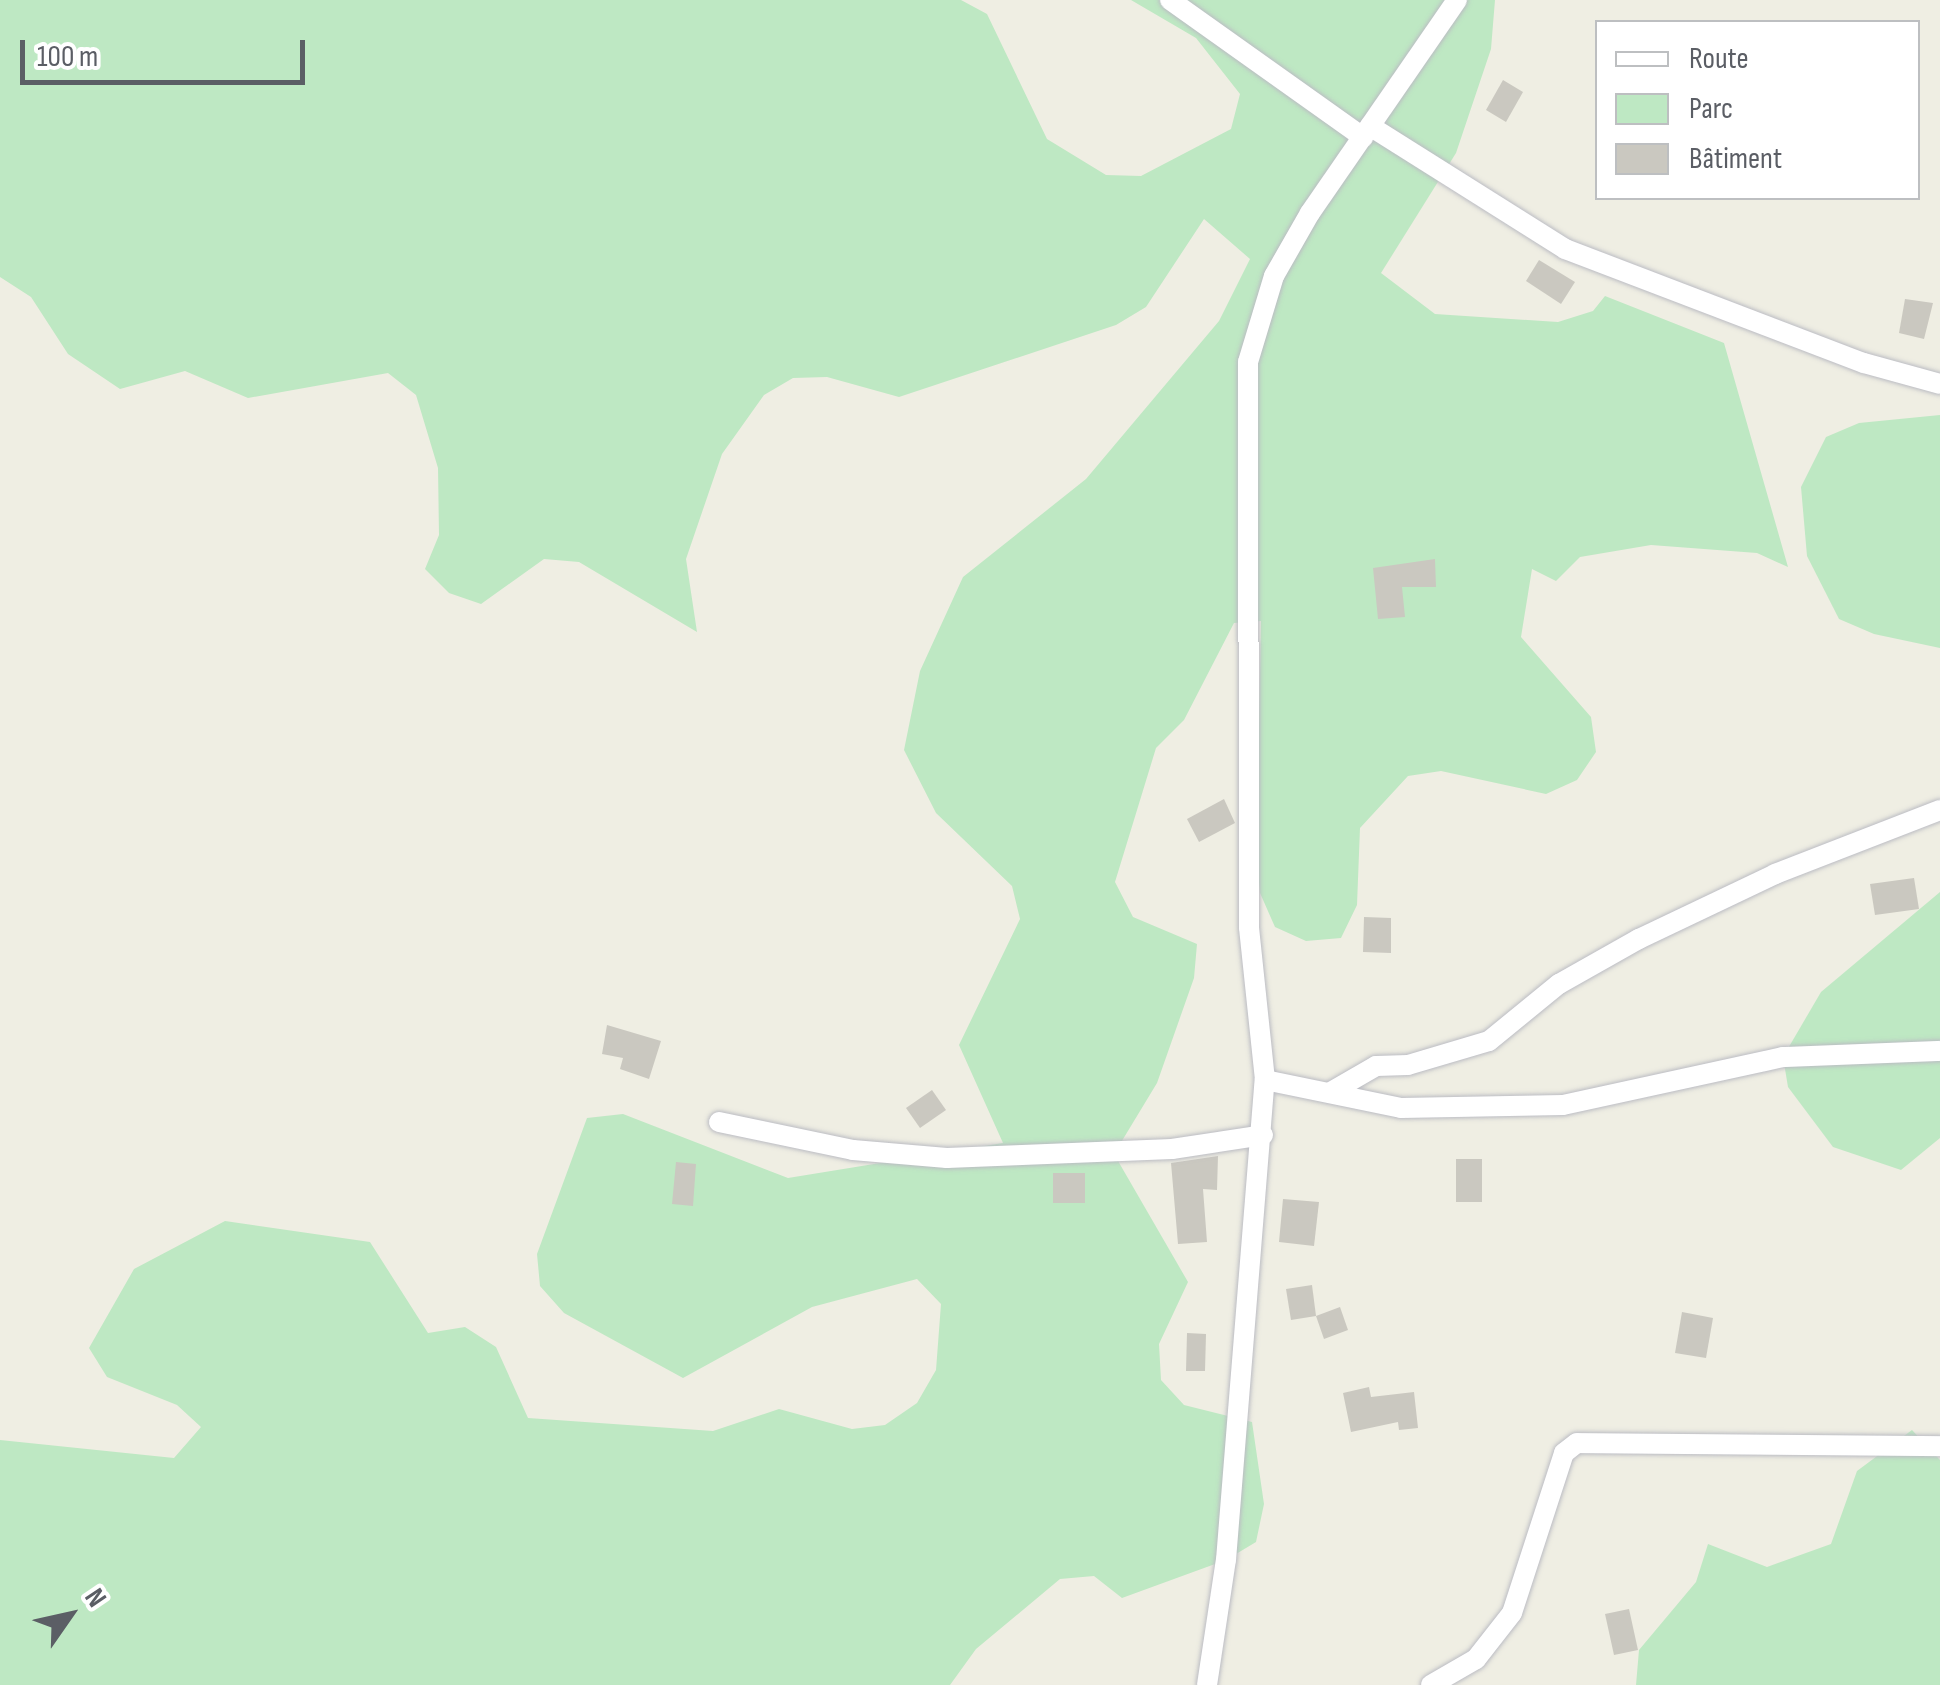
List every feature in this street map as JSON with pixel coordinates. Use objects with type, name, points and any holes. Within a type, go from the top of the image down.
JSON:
[{"type":"street","points":[[1170,0],[1366,131],[1566,249],[1864,362],[1940,384]]},
{"type":"street","points":[[1207,1685],[1226,1560],[1265,1080],[1249,927],[1244,398],[1253,330],[1274,276],[1366,131],[1457,0]]},
{"type":"street","points":[[1331,1092],[1376,1066],[1408,1064],[1490,1041],[1558,984],[1639,939],[1775,874],[1940,810]]},
{"type":"street","points":[[1265,1080],[1401,1108],[1563,1105],[1783,1057],[1940,1050]]},
{"type":"street","points":[[719,1122],[854,1150],[947,1158],[1172,1149],[1263,1135]]},
{"type":"street","points":[[1431,1685],[1476,1659],[1512,1613],[1564,1453],[1577,1443],[1940,1446]]},
{"type":"green space","points":[[0,0],[961,0],[987,14],[1047,139],[1106,175],[1141,176],[1231,129],[1240,94],[1196,38],[1131,0],[1495,0],[1491,49],[1456,153],[1381,273],[1435,314],[1558,322],[1593,311],[1605,296],[1724,343],[1788,567],[1757,553],[1651,545],[1580,557],[1556,581],[1532,569],[1521,637],[1591,717],[1596,752],[1577,780],[1546,794],[1441,771],[1408,776],[1360,828],[1357,905],[1341,938],[1306,941],[1275,927],[1260,893],[1247,754],[1259,726],[1261,621],[1234,623],[1184,720],[1156,748],[1115,882],[1133,917],[1197,944],[1194,978],[1157,1083],[1114,1154],[1188,1282],[1159,1344],[1161,1380],[1184,1405],[1252,1422],[1264,1504],[1256,1542],[1226,1560],[1122,1598],[1094,1576],[1060,1579],[976,1649],[950,1685],[0,1685],[0,1440],[174,1458],[201,1427],[177,1405],[107,1377],[89,1348],[134,1269],[225,1221],[370,1242],[428,1333],[465,1327],[496,1347],[528,1418],[713,1431],[779,1409],[852,1429],[885,1425],[917,1403],[936,1370],[941,1304],[917,1279],[812,1307],[683,1378],[564,1313],[540,1286],[537,1254],[587,1118],[623,1114],[788,1178],[1003,1143],[959,1045],[1020,919],[1012,886],[936,813],[904,750],[920,671],[963,577],[1086,479],[1219,321],[1250,259],[1204,219],[1146,307],[1116,325],[899,397],[827,377],[793,378],[764,395],[722,454],[686,559],[697,632],[579,562],[544,559],[481,604],[449,593],[425,569],[439,535],[438,468],[416,395],[388,373],[248,398],[185,371],[120,389],[68,354],[31,297],[0,277]]},
{"type":"green space","points":[[1940,415],[1940,648],[1874,634],[1839,619],[1807,556],[1801,487],[1826,437],[1859,423]]},
{"type":"green space","points":[[1940,892],[1940,1138],[1901,1170],[1833,1147],[1788,1087],[1783,1057],[1821,992]]},
{"type":"green space","points":[[1912,1430],[1940,1460],[1940,1685],[1636,1685],[1639,1650],[1696,1582],[1708,1544],[1767,1567],[1831,1544],[1857,1471]]},
{"type":"building","points":[[1503,80],[1523,92],[1506,122],[1486,110]]},
{"type":"building","points":[[1539,260],[1575,282],[1561,304],[1526,281]]},
{"type":"building","points":[[1905,299],[1933,303],[1924,339],[1899,333]]},
{"type":"building","points":[[1435,559],[1436,587],[1402,587],[1405,617],[1378,619],[1373,568]]},
{"type":"building","points":[[1224,799],[1235,823],[1199,842],[1187,819]]},
{"type":"building","points":[[1914,878],[1919,909],[1875,915],[1870,884]]},
{"type":"building","points":[[1364,917],[1391,918],[1391,953],[1363,952]]},
{"type":"building","points":[[607,1025],[661,1041],[649,1079],[620,1069],[623,1058],[602,1054]]},
{"type":"building","points":[[932,1090],[946,1110],[920,1128],[906,1108]]},
{"type":"building","points":[[1218,1156],[1217,1190],[1203,1189],[1207,1242],[1178,1244],[1171,1163]]},
{"type":"building","points":[[1456,1159],[1482,1159],[1482,1202],[1456,1202]]},
{"type":"building","points":[[676,1162],[696,1164],[693,1206],[672,1204]]},
{"type":"building","points":[[1053,1173],[1085,1173],[1085,1203],[1053,1203]]},
{"type":"building","points":[[1283,1199],[1319,1202],[1314,1246],[1279,1242]]},
{"type":"building","points":[[1312,1285],[1316,1316],[1291,1320],[1286,1289]]},
{"type":"building","points":[[1340,1307],[1348,1330],[1324,1339],[1316,1316]]},
{"type":"building","points":[[1682,1312],[1713,1318],[1706,1358],[1675,1353]]},
{"type":"building","points":[[1187,1333],[1206,1334],[1205,1371],[1186,1371]]},
{"type":"building","points":[[1369,1387],[1371,1397],[1414,1392],[1418,1428],[1399,1430],[1398,1422],[1351,1432],[1343,1393]]},
{"type":"building","points":[[1629,1609],[1638,1650],[1614,1655],[1605,1614]]}]
